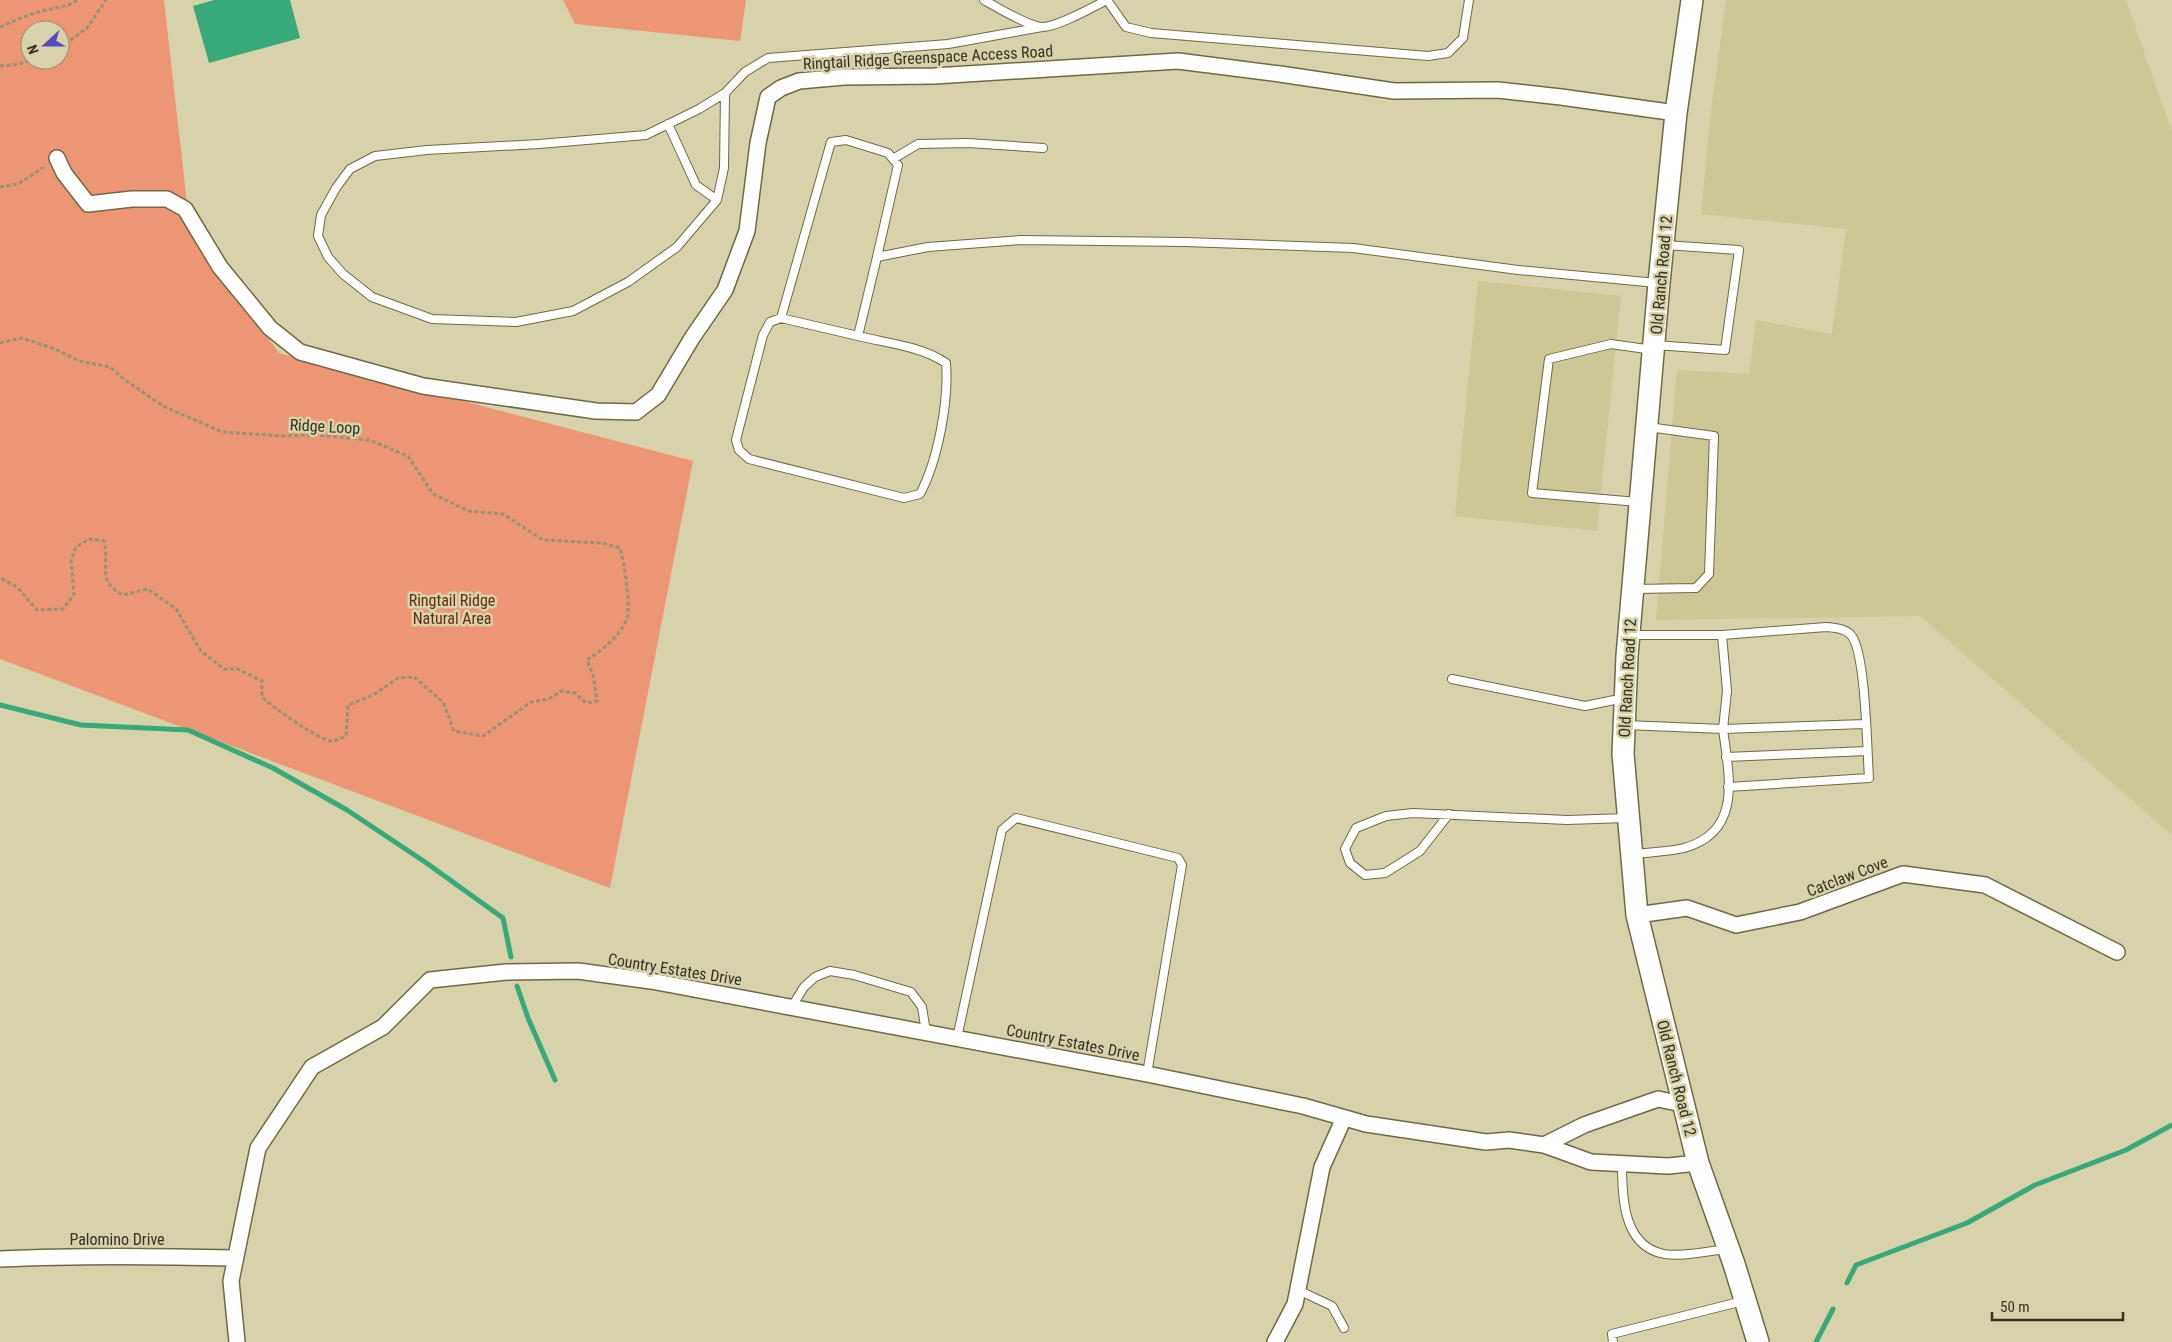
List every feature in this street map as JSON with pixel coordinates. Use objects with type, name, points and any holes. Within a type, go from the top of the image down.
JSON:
[{"type":"main road","name":"Old Ranch Road 12","points":[[1692,0],[1676,114],[1659,283],[1629,635],[1623,754],[1637,915],[1698,1163],[1758,1342]]},
{"type":"street","name":"Ringtail Ridge Greenspace Access Road","points":[[57,158],[64,173],[88,204],[132,199],[167,199],[185,209],[220,266],[270,328],[300,352],[424,386],[596,411],[636,412],[658,395],[692,338],[726,290],[747,231],[758,143],[768,97],[781,88],[799,81],[934,76],[1178,62],[1280,74],[1394,91],[1498,90],[1676,114]]},
{"type":"street","name":"Catclaw Cove","points":[[1637,915],[1687,908],[1736,925],[1800,912],[1903,874],[1985,885],[2117,952]]},
{"type":"street","name":"Country Estates Drive","points":[[237,1342],[231,1281],[258,1148],[312,1067],[383,1027],[430,980],[506,972],[578,971],[715,991],[791,1008],[1147,1074],[1303,1106],[1366,1124],[1486,1142],[1509,1140],[1544,1145],[1591,1162],[1668,1166],[1698,1163]]},
{"type":"street","points":[[1544,1145],[1584,1125],[1658,1099],[1682,1104]]},
{"type":"street","points":[[1275,1342],[1295,1304],[1322,1167],[1344,1118]]},
{"type":"street","name":"Palomino Drive","points":[[0,1259],[45,1256],[235,1258]]},
{"type":"lane","points":[[984,0],[1042,27]]},
{"type":"lane","points":[[1001,9],[1005,0]]},
{"type":"lane","points":[[725,93],[724,168],[716,200],[676,247],[628,282],[572,311],[516,322],[432,319],[372,297],[343,274],[328,257],[318,236],[322,216],[336,188],[350,169],[375,156],[427,150],[539,144],[646,135],[725,93],[745,72],[768,58],[948,44],[1042,27],[1073,17],[1107,0],[1126,27],[1151,33],[1428,56],[1448,53],[1463,38],[1469,0]]},
{"type":"lane","points":[[668,124],[696,185],[716,200]]},
{"type":"lane","points":[[781,318],[831,142],[846,140],[888,153],[898,165],[858,336]]},
{"type":"lane","points":[[893,159],[918,144],[968,143],[1043,148]]},
{"type":"lane","points":[[877,257],[928,247],[1021,240],[1185,242],[1353,248],[1518,270],[1659,283]]},
{"type":"lane","points":[[1640,502],[1532,493],[1548,359],[1611,344],[1725,350],[1739,250],[1663,245]]},
{"type":"lane","points":[[781,318],[858,336],[907,347],[938,358],[946,363],[947,377],[944,414],[928,479],[920,494],[904,498],[749,459],[740,450],[736,440],[762,335],[770,322],[781,318]]},
{"type":"lane","points":[[1633,589],[1696,588],[1709,574],[1714,436],[1646,426]]},
{"type":"lane","points":[[1629,635],[1722,635],[1826,627],[1842,629],[1851,635],[1858,652],[1869,778],[1728,787]]},
{"type":"lane","points":[[1632,854],[1682,848],[1700,842],[1717,830],[1726,813],[1728,787],[1723,729],[1727,691],[1722,635]]},
{"type":"lane","points":[[1452,679],[1585,706],[1626,698]]},
{"type":"lane","points":[[1625,725],[1723,729],[1865,724]]},
{"type":"lane","points":[[1726,757],[1867,751]]},
{"type":"lane","points":[[1449,814],[1420,851],[1385,873],[1365,875],[1350,863],[1345,849],[1356,828],[1386,816],[1412,813],[1449,814],[1567,820],[1629,818]]},
{"type":"lane","points":[[957,1038],[1002,830],[1016,818],[1178,858],[1182,865],[1147,1074]]},
{"type":"lane","points":[[791,1008],[804,986],[815,976],[830,971],[854,975],[911,992],[922,1007],[926,1032]]},
{"type":"lane","points":[[1622,1164],[1626,1214],[1633,1235],[1646,1248],[1662,1254],[1728,1249]]},
{"type":"lane","points":[[1298,1290],[1332,1306],[1344,1328]]},
{"type":"lane","points":[[1613,1342],[1612,1334],[1745,1300]]},
{"type":"path","points":[[0,27],[16,19],[69,6],[77,0]]},
{"type":"path","points":[[70,41],[87,28],[106,0]]},
{"type":"path","points":[[0,66],[20,64]]},
{"type":"path","points":[[0,187],[18,184],[57,158]]},
{"type":"path","name":"Ridge Loop","points":[[0,343],[22,338],[55,349],[79,362],[110,367],[125,380],[163,406],[222,432],[284,436],[316,435],[369,440],[408,456],[433,494],[469,511],[503,514],[543,540],[602,543],[620,548],[625,564],[627,617],[613,639],[603,650],[587,660],[593,674],[597,701],[586,703],[575,694],[561,691],[548,699],[531,702],[483,736],[454,731],[443,702],[414,677],[398,678],[373,695],[348,705],[346,736],[333,742],[320,739],[289,716],[275,709],[262,697],[262,681],[238,669],[224,669],[201,651],[176,609],[148,589],[123,595],[111,588],[106,577],[107,554],[104,541],[89,539],[76,546],[71,560],[74,594],[63,610],[37,610],[17,587],[0,576]]},
{"type":"shaded area","points":[[214,0],[290,0],[300,38],[209,63],[193,6]]},
{"type":"shaded area","points":[[1726,0],[2126,0],[2172,132],[2172,835],[1920,616],[1656,620],[1677,370],[1749,374],[1756,320],[1832,334],[1846,229],[1701,214],[1710,119]]},
{"type":"shaded area","points":[[1478,281],[1621,296],[1597,531],[1455,516]]},
{"type":"green space","name":"Ringtail Ridge Natural Area","points":[[0,0],[164,0],[190,230],[279,353],[693,461],[610,888],[0,659]]},
{"type":"green space","points":[[563,0],[746,0],[740,41],[575,24]]},
{"type":"waterway","points":[[0,705],[81,725],[188,730],[273,768],[347,810],[425,862],[503,918],[511,957]]},
{"type":"waterway","points":[[517,986],[528,1018],[555,1080]]},
{"type":"waterway","points":[[1847,1283],[1856,1265],[1967,1223],[2035,1185],[2126,1150],[2172,1125]]},
{"type":"waterway","points":[[1816,1342],[1833,1309]]}]
